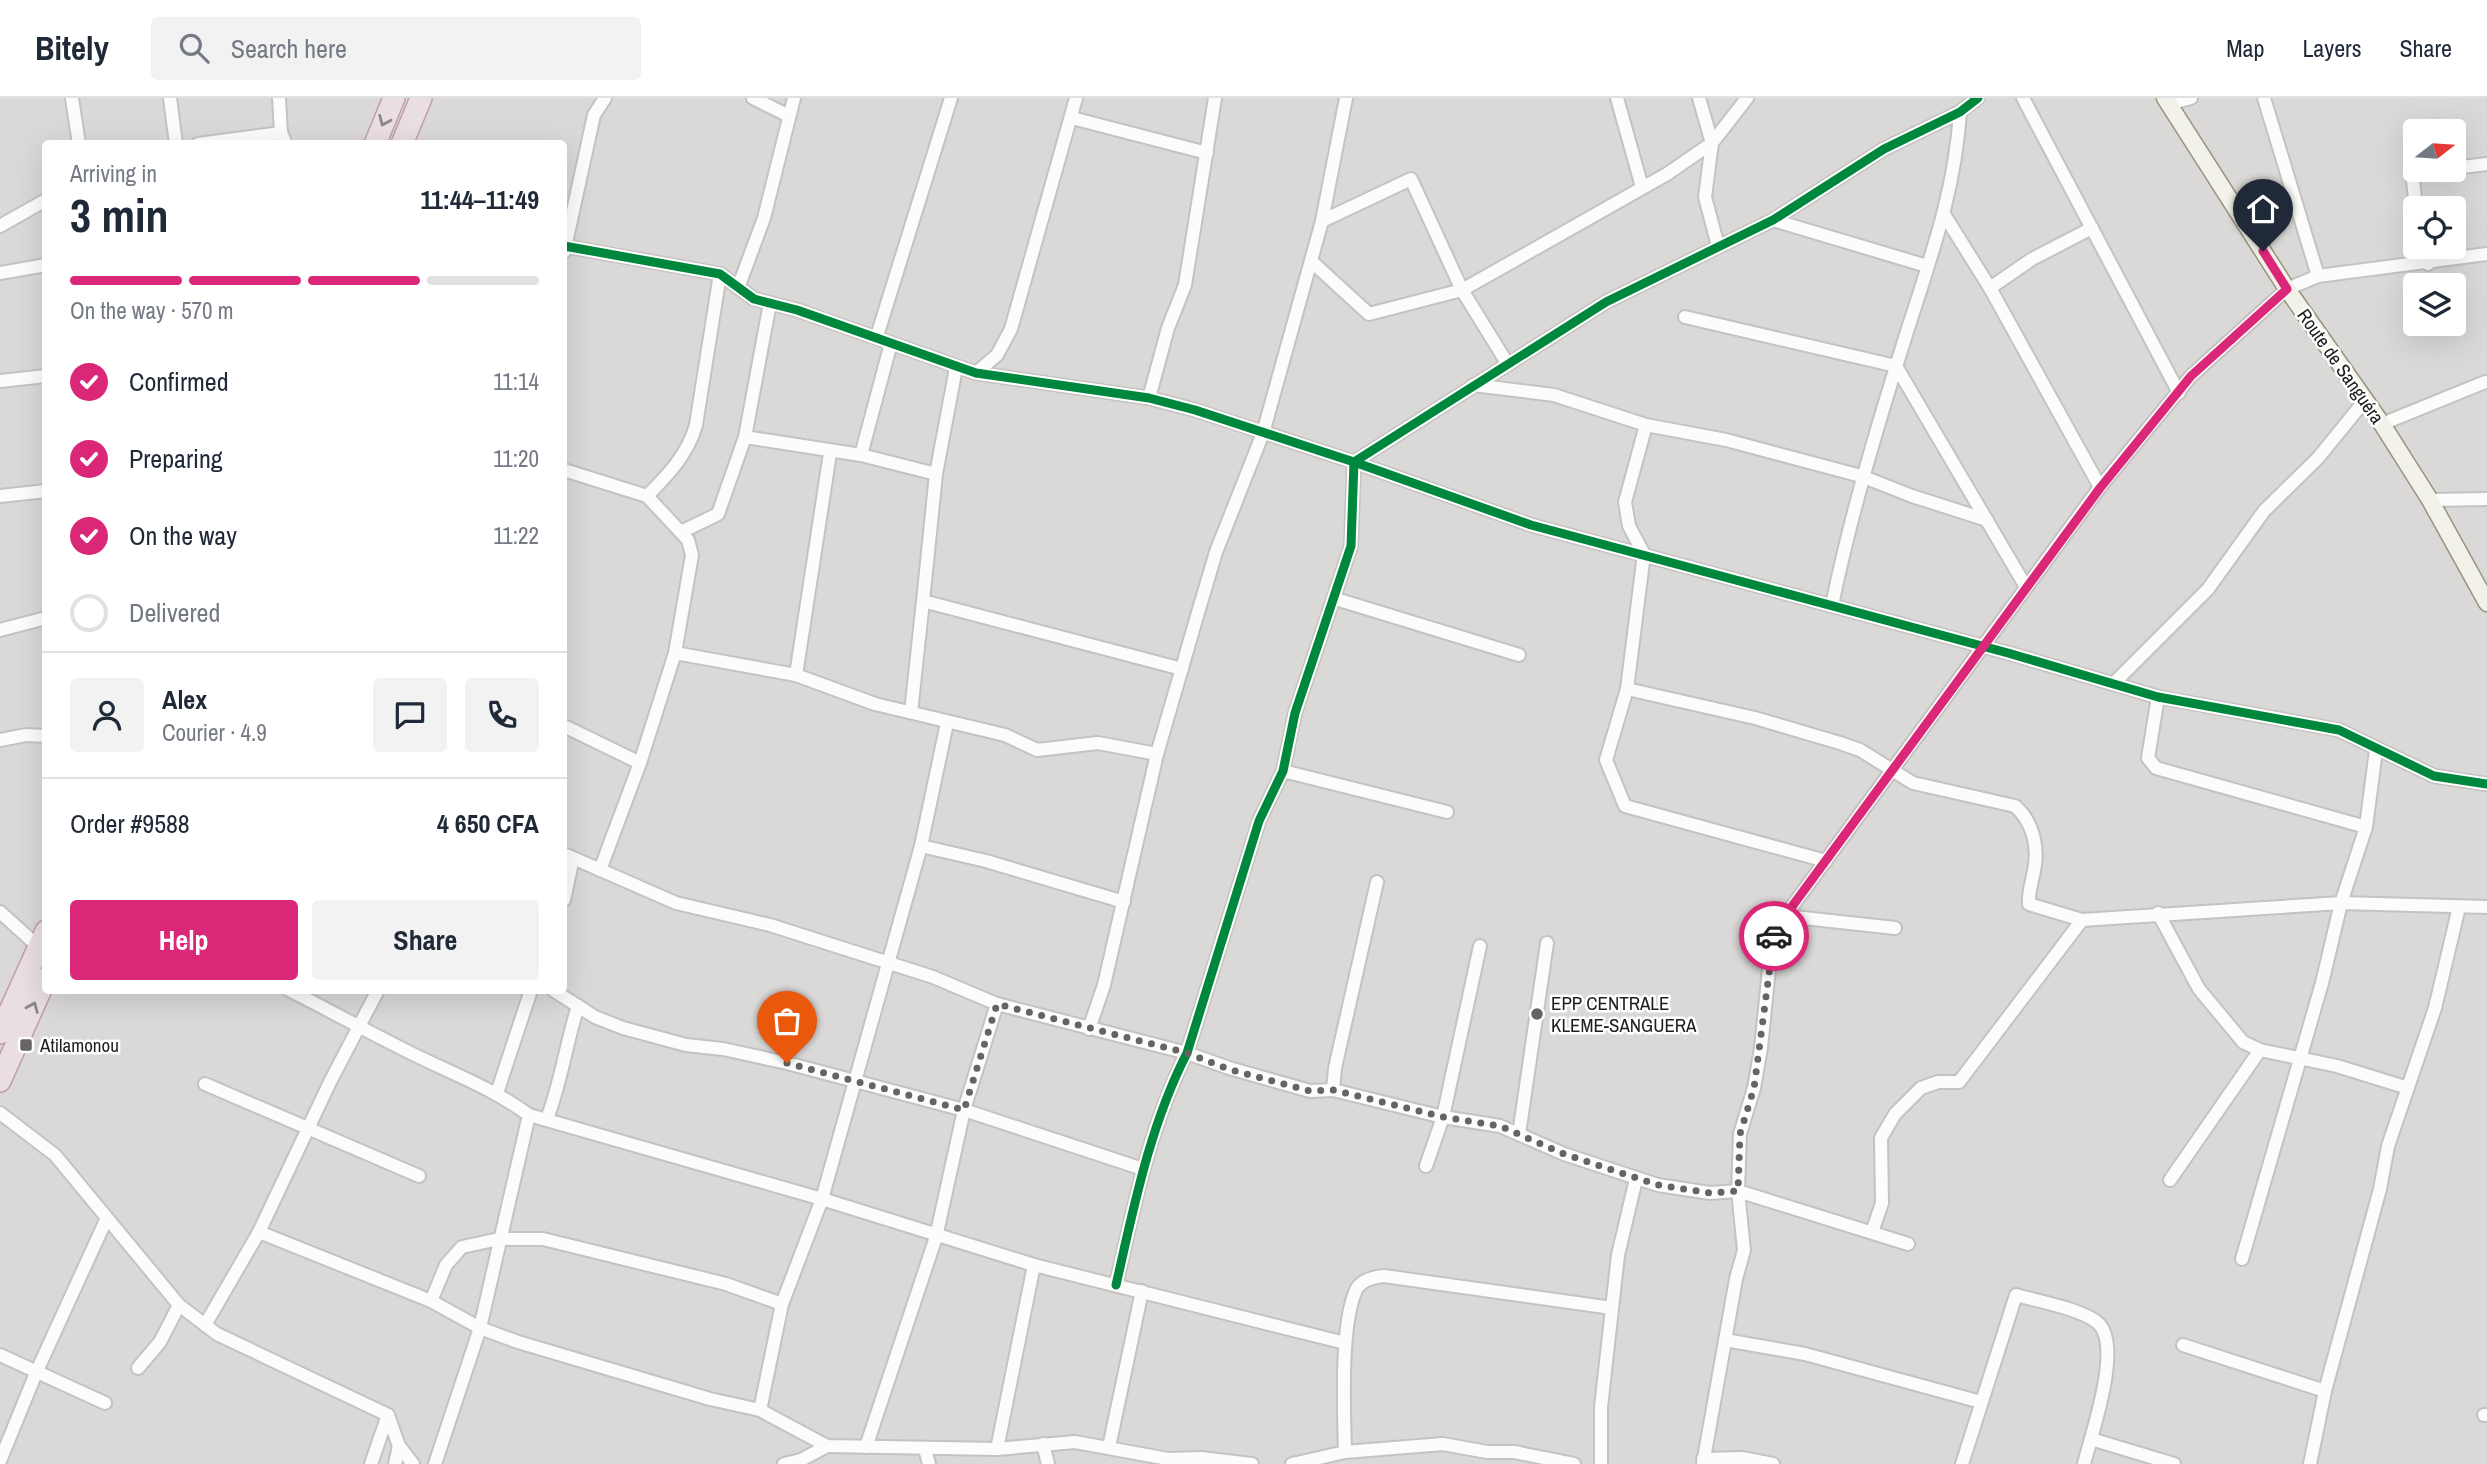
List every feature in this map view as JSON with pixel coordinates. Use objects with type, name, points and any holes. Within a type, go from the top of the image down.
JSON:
[{"type":"highway","points":[[377,140],[394,98]]},
{"type":"highway","points":[[404,140],[421,98]]},
{"type":"highway","points":[[0,1033],[42,945]]},
{"type":"highway","points":[[0,1081],[42,987]]},
{"type":"street","points":[[72,98],[78,140]]},
{"type":"street","points":[[170,98],[175,140]]},
{"type":"street","points":[[255,140],[284,138],[279,98]]},
{"type":"street","points":[[567,233],[594,115],[605,98]]},
{"type":"street","points":[[752,98],[789,116]]},
{"type":"street","points":[[738,288],[764,218],[794,98]]},
{"type":"street","points":[[877,337],[951,98]]},
{"type":"street","points":[[976,373],[997,355],[1011,329],[1076,98]]},
{"type":"street","points":[[1149,398],[1168,327],[1185,285],[1215,98]]},
{"type":"street","points":[[1089,1028],[1104,985],[1157,754],[1216,552],[1263,433],[1311,261],[1322,221],[1346,102],[1360,98]]},
{"type":"street","points":[[1618,98],[1642,187]]},
{"type":"street","points":[[1699,98],[1712,143],[1706,197],[1718,246]]},
{"type":"street","points":[[1311,261],[1369,314],[1462,290],[1642,187],[1712,143],[1747,98]]},
{"type":"street","points":[[1354,462],[1605,302],[1773,220],[1884,149],[1960,112],[1978,98]]},
{"type":"street","points":[[2023,98],[2179,393]]},
{"type":"street","points":[[2167,101],[2191,98]]},
{"type":"street","points":[[2263,98],[2318,276]]},
{"type":"street","name":"Route de Sanguéra","points":[[2167,101],[2287,289],[2382,424],[2430,500],[2487,603]]},
{"type":"street","points":[[1832,605],[1861,476],[1945,216],[1956,166],[1960,112]]},
{"type":"street","points":[[1072,118],[1207,153]]},
{"type":"street","points":[[2466,166],[2487,163]]},
{"type":"street","points":[[1322,221],[1411,179],[1462,290],[1507,363]]},
{"type":"street","points":[[0,226],[42,202]]},
{"type":"street","points":[[1945,216],[1990,288],[2100,488]]},
{"type":"street","points":[[1773,220],[1927,266]]},
{"type":"street","points":[[1990,288],[2032,259],[2092,228]]},
{"type":"street","points":[[567,247],[720,274],[749,297],[877,337],[956,368],[1149,398],[1354,462],[1531,525],[1832,605],[2158,697],[2339,730],[2434,776],[2487,784]]},
{"type":"street","points":[[1773,1464],[1742,1458],[1703,1461],[1744,1250],[1738,1191],[1740,1134],[1754,1088],[1761,1048],[1772,939],[1785,916],[2100,488],[2191,376],[2287,289],[2318,276],[2428,264],[2487,254]]},
{"type":"street","points":[[2427,259],[2428,264]]},
{"type":"street","points":[[0,274],[42,266]]},
{"type":"street","points":[[648,496],[681,457],[693,435],[720,274]]},
{"type":"street","points":[[681,532],[718,514],[745,437],[770,303]]},
{"type":"street","points":[[1685,317],[1896,366],[2026,587]]},
{"type":"street","points":[[861,455],[891,343]]},
{"type":"street","points":[[911,712],[936,474],[956,368]]},
{"type":"street","points":[[0,381],[42,376]]},
{"type":"street","points":[[2382,424],[2485,382]]},
{"type":"street","points":[[1473,385],[1554,395],[1646,425],[1726,440],[1861,476],[1987,520]]},
{"type":"street","points":[[2115,683],[2208,589],[2264,511],[2318,458],[2366,399]]},
{"type":"street","points":[[1646,425],[1625,502],[1629,526],[1644,554],[1627,690],[1606,760],[1625,806],[1826,861]]},
{"type":"street","points":[[745,437],[830,453],[861,455],[936,474]]},
{"type":"street","points":[[796,675],[830,453]]},
{"type":"street","points":[[1116,1284],[1143,1170],[1174,1077],[1187,1053],[1259,821],[1283,771],[1295,713],[1315,646],[1336,599],[1354,530],[1354,462]]},
{"type":"street","points":[[567,471],[648,496],[681,532],[692,555],[675,653],[640,763],[600,870]]},
{"type":"street","points":[[0,496],[42,491]]},
{"type":"street","points":[[2430,500],[2487,499]]},
{"type":"street","points":[[1336,599],[1519,655]]},
{"type":"street","points":[[923,601],[1182,669]]},
{"type":"street","points":[[0,630],[42,619]]},
{"type":"street","points":[[675,653],[796,675],[876,705],[1005,735],[1037,750],[1098,743],[1157,754]]},
{"type":"street","points":[[1627,690],[1755,718],[1827,739],[1860,750],[1893,768],[1903,779],[1913,783],[2015,806],[2027,816],[2032,828],[2035,867],[2029,904],[2082,920],[2341,903],[2487,907]]},
{"type":"street","points":[[2158,697],[2148,758],[2156,768],[2366,827]]},
{"type":"street","points":[[760,1410],[782,1304],[822,1199],[857,1082],[887,963],[921,846],[947,723]]},
{"type":"street","points":[[567,727],[640,763]]},
{"type":"street","points":[[0,740],[42,736]]},
{"type":"street","points":[[2242,1259],[2322,983],[2341,903],[2366,827],[2376,750]]},
{"type":"street","points":[[1283,771],[1447,812]]},
{"type":"street","points":[[921,846],[1124,902]]},
{"type":"street","points":[[568,856],[687,907],[770,925],[933,977],[997,1004],[1037,1012],[1187,1053],[1228,1069],[1310,1091],[1333,1090],[1443,1117],[1500,1126],[1564,1154],[1636,1179],[1710,1193],[1738,1191],[1908,1244]]},
{"type":"street","points":[[1333,1090],[1337,1055],[1377,881]]},
{"type":"street","points":[[2310,1464],[2325,1391],[2380,1189],[2388,1146],[2435,1008],[2459,907]]},
{"type":"street","points":[[0,912],[42,942]]},
{"type":"street","points":[[2158,913],[2199,989],[2243,1042],[2260,1050],[2299,1056],[2407,1088]]},
{"type":"street","points":[[1785,916],[1895,928]]},
{"type":"street","points":[[1872,1232],[1882,1203],[1881,1138],[1895,1114],[1921,1088],[1938,1082],[1959,1082],[2082,920]]},
{"type":"street","points":[[1519,1134],[1547,943]]},
{"type":"street","points":[[1426,1166],[1443,1117],[1480,946]]},
{"type":"street","points":[[297,994],[394,1045],[497,1093],[529,1115],[649,1152],[822,1199],[936,1237],[1034,1265],[1345,1343]]},
{"type":"street","points":[[205,1325],[259,1232],[376,994]]},
{"type":"street","points":[[497,1093],[530,994]]},
{"type":"street","points":[[559,994],[623,1028],[686,1045],[723,1049],[964,1110],[1143,1170]]},
{"type":"street","points":[[866,1447],[936,1237],[964,1110],[997,1004]]},
{"type":"street","points":[[547,1119],[561,1082],[564,1049],[578,1006]]},
{"type":"street","points":[[2169,1180],[2260,1050]]},
{"type":"street","points":[[205,1084],[419,1176]]},
{"type":"street","points":[[0,1113],[55,1155],[106,1220],[179,1304],[217,1334],[388,1415],[399,1446],[413,1464]]},
{"type":"street","points":[[435,1464],[480,1328],[529,1115]]},
{"type":"street","points":[[1601,1464],[1601,1408],[1618,1255],[1636,1179]]},
{"type":"street","points":[[0,1461],[36,1373],[106,1220]]},
{"type":"street","points":[[259,1232],[431,1301],[480,1328],[543,1351],[709,1399],[760,1410],[827,1446],[997,1449],[1075,1442],[1110,1447],[1169,1462],[1201,1458],[1252,1464]]},
{"type":"street","points":[[431,1301],[453,1254],[471,1244],[499,1239],[543,1239],[726,1284],[782,1304]]},
{"type":"street","points":[[997,1449],[1034,1265]]},
{"type":"street","points":[[1345,1452],[1345,1343],[1356,1290],[1366,1280],[1384,1276],[1612,1308]]},
{"type":"street","points":[[1110,1447],[1142,1291]]},
{"type":"street","points":[[1962,1464],[2016,1295],[2090,1317],[2101,1325],[2108,1358],[2084,1464]]},
{"type":"street","points":[[138,1368],[160,1342],[179,1304]]},
{"type":"street","points":[[1725,1340],[1805,1354],[1981,1402]]},
{"type":"street","points":[[2183,1345],[2325,1391]]},
{"type":"street","points":[[0,1355],[106,1403]]},
{"type":"street","points":[[371,1464],[388,1415]]},
{"type":"street","points":[[2091,1439],[2174,1464]]},
{"type":"street","points":[[1043,1444],[1048,1464]]},
{"type":"street","points":[[1292,1464],[1345,1452],[1443,1444],[1484,1458],[1514,1452],[1574,1464]]},
{"type":"street","points":[[394,1464],[399,1446]]},
{"type":"street","points":[[784,1464],[800,1462],[827,1446]]},
{"type":"street","points":[[925,1449],[929,1464]]},
{"type":"shaded area","points":[[0,98],[2487,98],[2487,1464],[0,1464]]},
{"type":"cycle path","points":[[1116,1285],[1153,1137],[1187,1053],[1259,821],[1283,771],[1295,713],[1351,546],[1354,462],[1606,302],[1773,220],[1884,149],[1960,112],[1978,98]]},
{"type":"cycle path","points":[[567,247],[720,274],[754,299],[797,310],[976,373],[1149,398],[1195,410],[1354,462],[1531,525],[2008,653],[2158,697],[2339,730],[2434,776],[2487,784]]},
{"type":"way so far","points":[[787,1063],[964,1110],[997,1004],[1037,1012],[1136,1042],[1187,1053],[1228,1069],[1253,1073],[1310,1091],[1333,1090],[1443,1117],[1500,1126],[1564,1154],[1658,1185],[1710,1193],[1738,1191],[1740,1134],[1754,1088],[1761,1048],[1774,936]]},
{"type":"place","name":"EPP CENTRALE KLEME-SANGUERA","points":[[1537,1014]]},
{"type":"place","name":"Atilamonou","points":[[26,1045]]},
{"type":"route","points":[[1774,936],[1785,916],[2100,488],[2191,376],[2287,289],[2263,251]]}]
